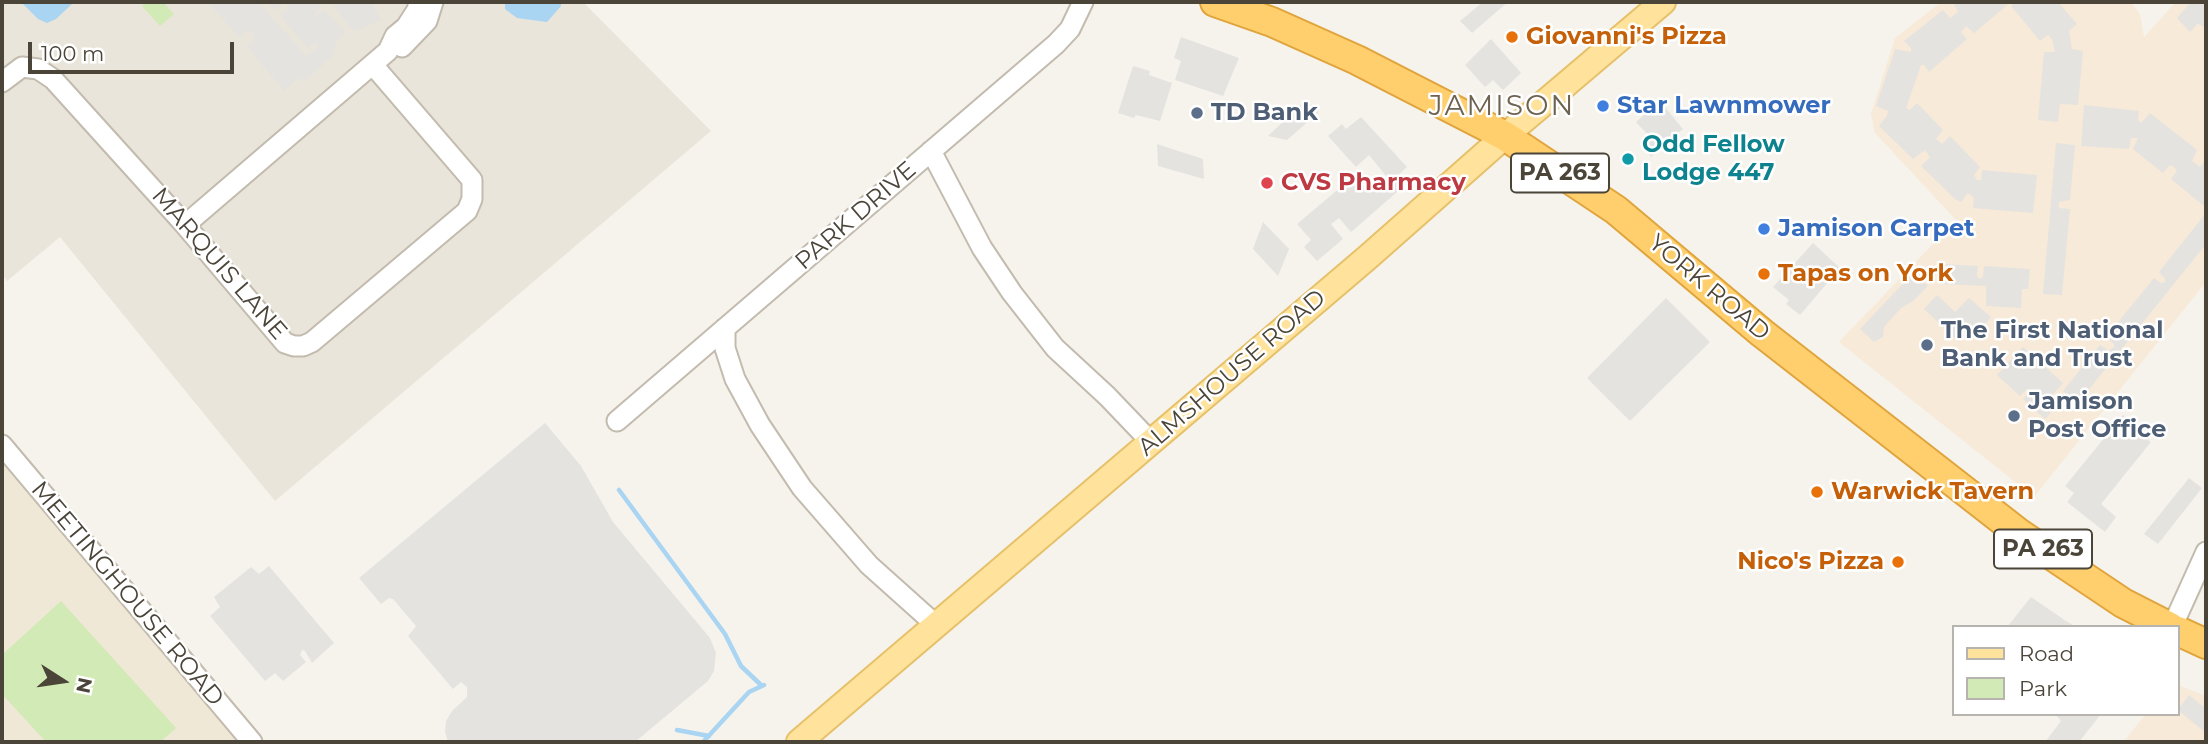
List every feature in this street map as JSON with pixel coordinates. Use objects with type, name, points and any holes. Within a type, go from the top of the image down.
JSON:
[{"type":"highway","name":"YORK ROAD","points":[[1215,2],[1272,22],[1357,60],[1505,136],[1616,210],[1762,333],[2020,534],[2123,603],[2167,625]]},
{"type":"highway","points":[[2180,632],[2206,644]]},
{"type":"main road","name":"ALMSHOUSE ROAD","points":[[799,742],[1663,2]]},
{"type":"street","points":[[185,225],[388,51],[395,36],[406,27],[417,10],[419,2]]},
{"type":"street","points":[[388,51],[402,47],[420,30],[427,21],[433,2]]},
{"type":"street","name":"PARK DRIVE","points":[[617,421],[1056,44],[1070,29],[1083,2]]},
{"type":"street","name":"MARQUIS LANE","points":[[2,82],[22,67],[38,68],[53,79],[185,225],[285,343],[303,346],[312,342],[467,211],[472,199],[472,180],[373,65]]},
{"type":"street","points":[[931,151],[982,248],[1026,312],[1055,348],[1151,442]]},
{"type":"street","points":[[725,328],[725,348],[735,379],[760,425],[802,488],[869,565],[936,625]]},
{"type":"street","name":"MEETINGHOUSE ROAD","points":[[2,445],[252,742]]},
{"type":"street","points":[[2172,625],[2206,552]]},
{"type":"shaded area","points":[[2,2],[583,2],[711,131],[275,501],[60,237],[7,281],[2,275]]},
{"type":"shaded area","points":[[208,2],[258,2],[306,56],[319,44],[314,43],[308,48],[280,15],[287,9],[287,5],[282,4],[275,10],[268,2],[317,2],[321,6],[314,16],[324,10],[345,32],[336,42],[334,54],[304,82],[299,77],[284,91],[247,46],[255,39],[252,32],[247,30],[239,37]]},
{"type":"shaded area","points":[[331,2],[372,2],[381,20],[354,32]]},
{"type":"shaded area","points":[[1483,2],[1508,2],[1472,33],[1460,21]]},
{"type":"shaded area","points":[[1941,2],[2131,2],[2140,14],[2144,37],[2176,2],[2206,2],[2206,282],[2034,497],[1839,342],[1956,220],[1875,133],[1871,114],[1895,38]]},
{"type":"shaded area","points":[[1953,2],[2011,2],[1974,33],[1966,26],[1961,32],[1967,39],[1929,72],[1921,65],[1906,108],[1910,110],[1917,103],[1943,130],[1936,139],[1942,144],[1950,136],[1980,167],[1974,175],[1977,180],[1981,180],[1982,170],[2037,175],[2033,213],[1973,208],[1974,198],[1968,193],[1961,202],[1955,199],[1921,166],[1930,157],[1925,150],[1913,159],[1879,126],[1888,111],[1876,106],[1895,49],[1911,52],[1911,48],[1904,41],[1943,10],[1950,18],[1958,12]]},
{"type":"shaded area","points":[[2015,2],[2058,2],[2077,24],[2069,31],[2072,49],[2083,51],[2078,105],[2060,104],[2058,122],[2038,120],[2044,52],[2055,52],[2052,39],[2048,35],[2040,41],[2011,6]]},
{"type":"shaded area","points":[[2191,2],[2206,2],[2206,29],[2198,23],[2190,32],[2177,18]]},
{"type":"shaded area","points":[[1181,37],[1239,58],[1223,96],[1175,80],[1181,61],[1174,58]]},
{"type":"shaded area","points":[[1491,39],[1521,73],[1503,90],[1493,80],[1485,87],[1465,65]]},
{"type":"shaded area","points":[[1133,66],[1150,71],[1149,75],[1172,83],[1160,121],[1118,113]]},
{"type":"shaded area","points":[[1660,101],[1683,129],[1651,157],[1645,149],[1648,135],[1636,122]]},
{"type":"shaded area","points":[[1303,103],[1318,106],[1318,113],[1287,140],[1268,136]]},
{"type":"shaded area","points":[[2084,105],[2139,111],[2138,120],[2141,123],[2150,113],[2197,150],[2192,161],[2200,167],[2206,160],[2204,206],[2171,179],[2177,171],[2174,167],[2170,165],[2163,173],[2133,149],[2138,138],[2131,138],[2129,149],[2081,146]]},
{"type":"shaded area","points":[[1361,117],[1407,167],[1396,177],[1404,186],[1351,232],[1339,218],[1331,224],[1343,239],[1317,261],[1304,247],[1311,240],[1297,224],[1354,176],[1369,192],[1387,177],[1369,155],[1356,167],[1328,136],[1342,124],[1346,129]]},
{"type":"shaded area","points":[[2056,143],[2075,145],[2070,200],[2059,202],[2059,208],[2070,209],[2062,295],[2043,294]]},
{"type":"shaded area","points":[[1157,144],[1203,159],[1204,179],[1158,166]]},
{"type":"shaded area","points":[[2206,213],[2206,244],[2078,403],[2063,391],[2100,345],[2109,351],[2114,347],[2106,337],[2154,278],[2161,283],[2165,282],[2159,272]]},
{"type":"shaded area","points":[[1263,222],[1289,249],[1278,276],[1253,249]]},
{"type":"shaded area","points":[[1813,243],[1840,268],[1800,315],[1786,304],[1789,300],[1773,287]]},
{"type":"shaded area","points":[[1943,264],[1978,266],[1977,276],[1980,279],[1983,277],[1984,266],[2030,269],[2028,289],[2022,289],[2021,308],[1986,306],[1986,286],[1941,284]]},
{"type":"shaded area","points":[[1913,273],[1928,286],[1913,301],[1901,308],[1884,327],[1883,337],[1874,342],[1860,329]]},
{"type":"shaded area","points":[[1937,295],[1955,312],[1969,298],[1991,317],[1977,333],[1972,328],[1959,342],[1924,309]]},
{"type":"shaded area","points":[[1666,298],[1710,342],[1630,421],[1587,378]]},
{"type":"shaded area","points":[[2023,347],[2063,383],[2049,399],[2057,406],[2045,419],[2023,399],[2030,389],[2020,396],[1997,375]]},
{"type":"shaded area","points":[[2123,415],[2151,442],[2101,504],[2116,517],[2105,532],[2067,502],[2074,493],[2065,486]]},
{"type":"shaded area","points":[[545,423],[581,466],[613,522],[710,638],[716,653],[714,671],[708,681],[635,742],[448,742],[446,721],[467,697],[467,687],[461,682],[453,689],[408,636],[416,626],[393,599],[389,598],[381,604],[359,578]]},
{"type":"shaded area","points":[[2,445],[250,742],[2,742]]},
{"type":"shaded area","points":[[2189,478],[2202,488],[2158,544],[2144,534]]},
{"type":"shaded area","points":[[269,566],[334,643],[312,663],[302,650],[300,655],[306,662],[283,681],[275,673],[265,681],[210,616],[220,607],[214,597],[251,567],[259,574]]},
{"type":"shaded area","points":[[2031,597],[2073,625],[2009,625]]},
{"type":"shaded area","points":[[2180,686],[2206,696],[2206,742],[2123,742],[2144,716],[2180,716]]},
{"type":"shaded area","points":[[2189,695],[2206,709],[2206,733],[2180,712]]},
{"type":"shaded area","points":[[2057,716],[2099,716],[2079,742],[2045,742],[2061,721]]},
{"type":"green space","points":[[146,2],[163,2],[174,14],[160,26],[142,6]]},
{"type":"green space","points":[[61,601],[176,728],[160,742],[46,742],[2,694],[2,655]]},
{"type":"water","points":[[21,2],[74,2],[56,19],[47,23],[38,19]]},
{"type":"water","points":[[505,2],[561,2],[561,6],[547,22],[517,18],[505,9]]},
{"type":"waterway","points":[[619,490],[725,634],[741,666],[761,685]]},
{"type":"waterway","points":[[703,742],[749,692],[764,685]]},
{"type":"waterway","points":[[677,730],[709,736]]},
{"type":"place","name":"Giovanni's Pizza","points":[[1512,37]]},
{"type":"place","name":"Star Lawnmower","points":[[1603,106]]},
{"type":"place","name":"TD Bank","points":[[1197,113]]},
{"type":"place","name":"Odd Fellow Lodge 447","points":[[1628,159]]},
{"type":"place","name":"CVS Pharmacy","points":[[1267,183]]},
{"type":"place","name":"Jamison Carpet","points":[[1764,229]]},
{"type":"place","name":"Tapas on York","points":[[1764,274]]},
{"type":"place","name":"The First National Bank and Trust","points":[[1927,345]]},
{"type":"place","name":"Jamison Post Office","points":[[2014,416]]},
{"type":"place","name":"Warwick Tavern","points":[[1817,492]]},
{"type":"place","name":"Nico's Pizza","points":[[1898,562]]},
{"type":"district","name":"JAMISON","points":[[1502,107]]}]
